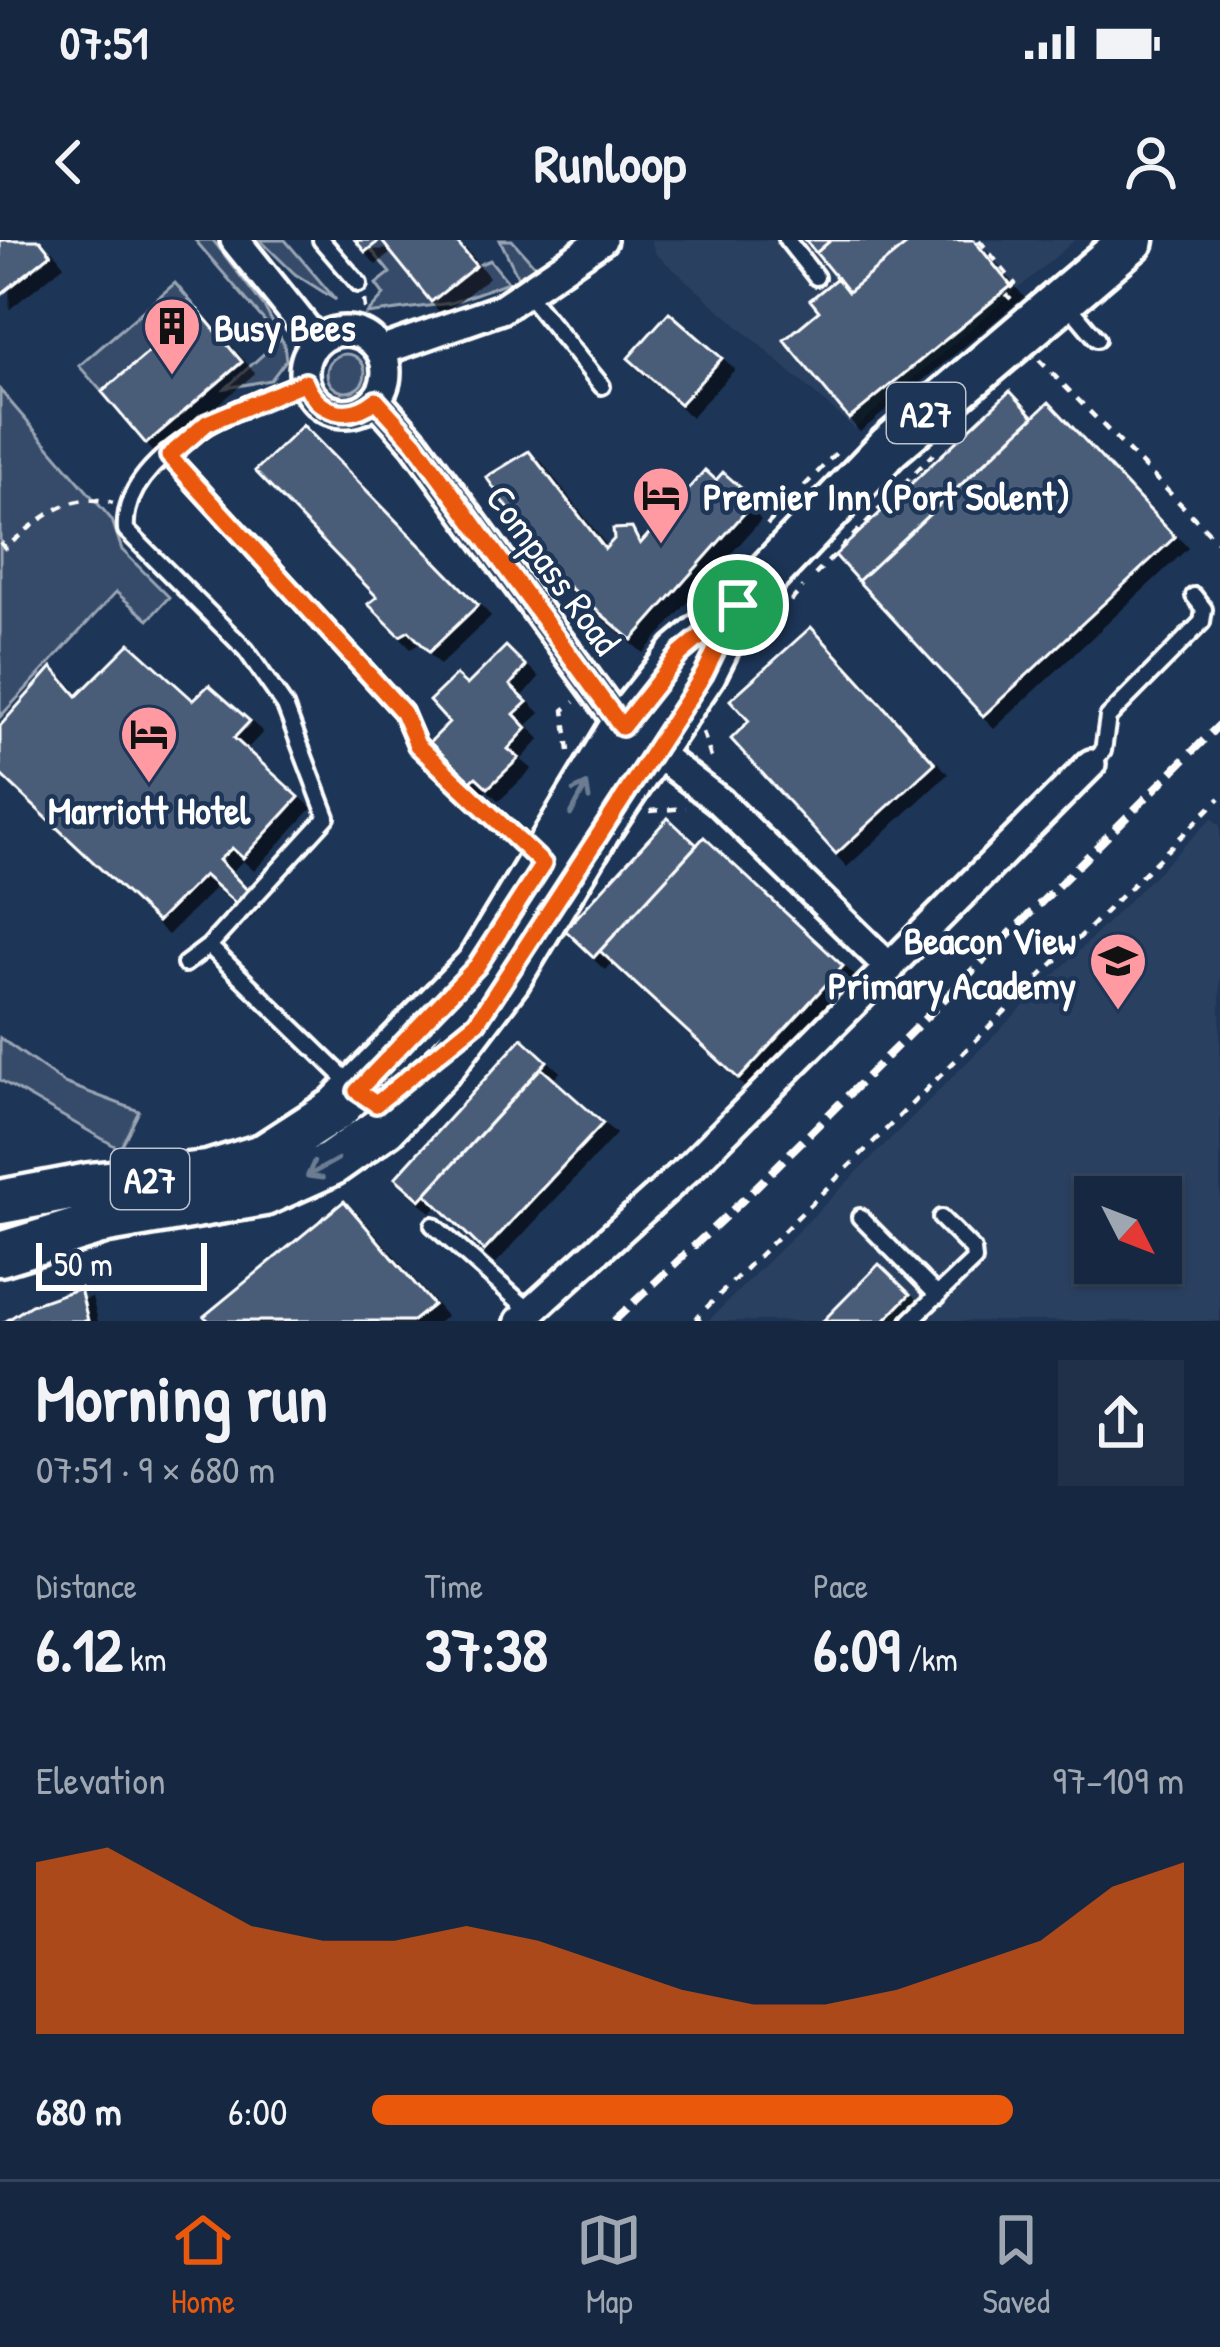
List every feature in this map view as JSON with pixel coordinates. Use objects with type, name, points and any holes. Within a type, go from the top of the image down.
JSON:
[{"type":"main road","name":"A27","points":[[0,1202],[90,1185],[208,1173],[295,1139],[357,1091],[477,966],[543,864],[636,739],[704,674],[738,605],[889,447],[1132,240]]},
{"type":"main road","name":"A27","points":[[0,1254],[107,1221],[263,1194],[331,1164],[413,1100],[477,1022],[636,739]]},
{"type":"main road","points":[[0,1232],[81,1216],[107,1221]]},
{"type":"street","points":[[235,240],[317,342]]},
{"type":"street","points":[[381,351],[528,295],[602,240]]},
{"type":"street","points":[[351,331],[381,351],[387,371],[376,400],[356,412],[333,412],[315,400],[305,382],[305,361],[317,342],[351,331]]},
{"type":"street","name":"Compass Road","points":[[376,400],[415,443],[636,739],[719,801],[890,968]]},
{"type":"street","points":[[526,1316],[693,1165],[1091,764]]},
{"type":"lane","points":[[321,240],[359,284]]},
{"type":"lane","points":[[787,240],[816,277]]},
{"type":"lane","points":[[528,295],[602,386]]},
{"type":"lane","points":[[1062,297],[1097,339]]},
{"type":"lane","points":[[185,964],[209,946],[327,817],[285,706],[246,650],[126,530],[124,506],[207,423],[305,382]]},
{"type":"lane","points":[[169,456],[403,712],[417,745],[543,864]]},
{"type":"lane","points":[[1091,764],[1102,751],[1108,717],[1202,622],[1204,609],[1194,596]]},
{"type":"lane","points":[[209,946],[370,1102],[384,1102],[477,1022]]},
{"type":"lane","points":[[860,1217],[938,1296]]},
{"type":"lane","points":[[910,1321],[976,1256],[941,1218]]},
{"type":"lane","points":[[433,1225],[526,1316]]},
{"type":"path","points":[[980,240],[1015,284],[1005,293],[1011,299]]},
{"type":"path","points":[[1049,345],[1036,356],[1220,544]]},
{"type":"path","points":[[750,650],[802,588],[944,444]]},
{"type":"path","points":[[2,548],[53,509],[93,497],[124,506]]},
{"type":"path","points":[[700,1321],[697,1318],[1220,798]]},
{"type":"shaded area","points":[[195,240],[213,240],[265,308],[284,344],[286,360],[271,380],[226,388],[280,339]]},
{"type":"shaded area","points":[[260,240],[285,240],[336,300],[295,274]]},
{"type":"shaded area","points":[[380,240],[476,266],[490,260],[508,282],[451,303],[367,314],[384,295],[376,284],[390,273],[370,248]]},
{"type":"shaded area","points":[[500,240],[512,240],[536,267],[518,277]]},
{"type":"shaded area","points":[[651,240],[1075,240],[855,429],[655,253]]},
{"type":"shaded area","points":[[175,283],[198,310],[102,392],[79,366]]},
{"type":"shaded area","points":[[346,354],[359,360],[365,373],[359,386],[346,392],[333,386],[327,373],[333,360]]},
{"type":"shaded area","points":[[0,390],[112,520],[122,550],[169,597],[148,620],[116,592],[0,717]]},
{"type":"shaded area","name":"Beacon View Primary Academy","points":[[1212,818],[1220,826],[1220,1321],[708,1321]]},
{"type":"shaded area","points":[[0,1038],[64,1083],[139,1111],[120,1149],[0,1080]]},
{"type":"building","points":[[0,240],[40,240],[51,254],[0,295]]},
{"type":"building","points":[[355,240],[380,240],[365,252]]},
{"type":"building","points":[[381,240],[455,240],[476,266],[431,302]]},
{"type":"building","points":[[805,240],[831,240],[816,253]]},
{"type":"building","points":[[831,240],[912,240],[848,292],[816,253]]},
{"type":"building","points":[[912,240],[974,240],[1011,286],[849,419],[784,340],[819,311],[810,300],[837,278],[848,292]]},
{"type":"building","name":"Busy Bees","points":[[198,310],[242,362],[146,444],[102,392]]},
{"type":"building","points":[[669,312],[722,358],[680,404],[628,358]]},
{"type":"building","points":[[1010,391],[1034,417],[858,581],[835,555]]},
{"type":"building","points":[[1049,402],[1175,537],[983,716],[858,581]]},
{"type":"building","points":[[303,425],[478,605],[429,652],[409,631],[400,636],[368,604],[377,597],[255,471]]},
{"type":"building","name":"Premier Inn (Port Solent)","points":[[529,451],[605,549],[614,539],[613,529],[632,528],[640,544],[705,470],[716,480],[723,472],[749,495],[742,502],[748,509],[632,640],[557,577],[486,477]]},
{"type":"building","points":[[811,627],[935,763],[836,854],[731,739],[749,721],[730,700]]},
{"type":"building","name":"Marriott Hotel","points":[[130,643],[193,700],[209,685],[250,721],[234,738],[299,797],[243,858],[232,848],[219,860],[250,893],[239,906],[204,875],[157,922],[0,774],[0,726],[52,667],[77,696]]},
{"type":"building","points":[[506,646],[526,666],[510,685],[527,702],[514,714],[527,728],[508,749],[519,758],[488,788],[476,777],[467,785],[428,744],[449,723],[429,701],[456,675],[467,685]]},
{"type":"building","points":[[668,818],[697,845],[594,957],[565,930]]},
{"type":"building","points":[[704,837],[843,966],[739,1079],[600,951]]},
{"type":"building","points":[[522,1038],[547,1061],[420,1200],[395,1178]]},
{"type":"building","points":[[541,1068],[603,1123],[484,1251],[426,1194]]},
{"type":"building","points":[[344,1201],[433,1305],[413,1321],[209,1321],[204,1316]]},
{"type":"building","points":[[879,1264],[910,1294],[884,1321],[823,1321]]},
{"type":"building","points":[[80,1288],[88,1321],[6,1321],[31,1305]]},
{"type":"railway","points":[[614,1321],[743,1200],[1220,724]]},
{"type":"place","name":"Busy Bees","points":[[172,377]]},
{"type":"place","name":"Premier Inn (Port Solent)","points":[[661,546]]},
{"type":"place","name":"Marriott Hotel","points":[[149,785]]},
{"type":"place","name":"Beacon View Primary Academy","points":[[1118,1012]]},
{"type":"route","points":[[305,382],[315,400],[333,412],[356,412],[376,400],[415,443],[622,727],[680,654],[738,605],[704,674],[649,751],[550,915],[477,1022],[384,1102],[370,1102],[357,1091],[477,966],[543,864],[417,745],[403,712],[169,456],[207,423],[305,382]]}]
